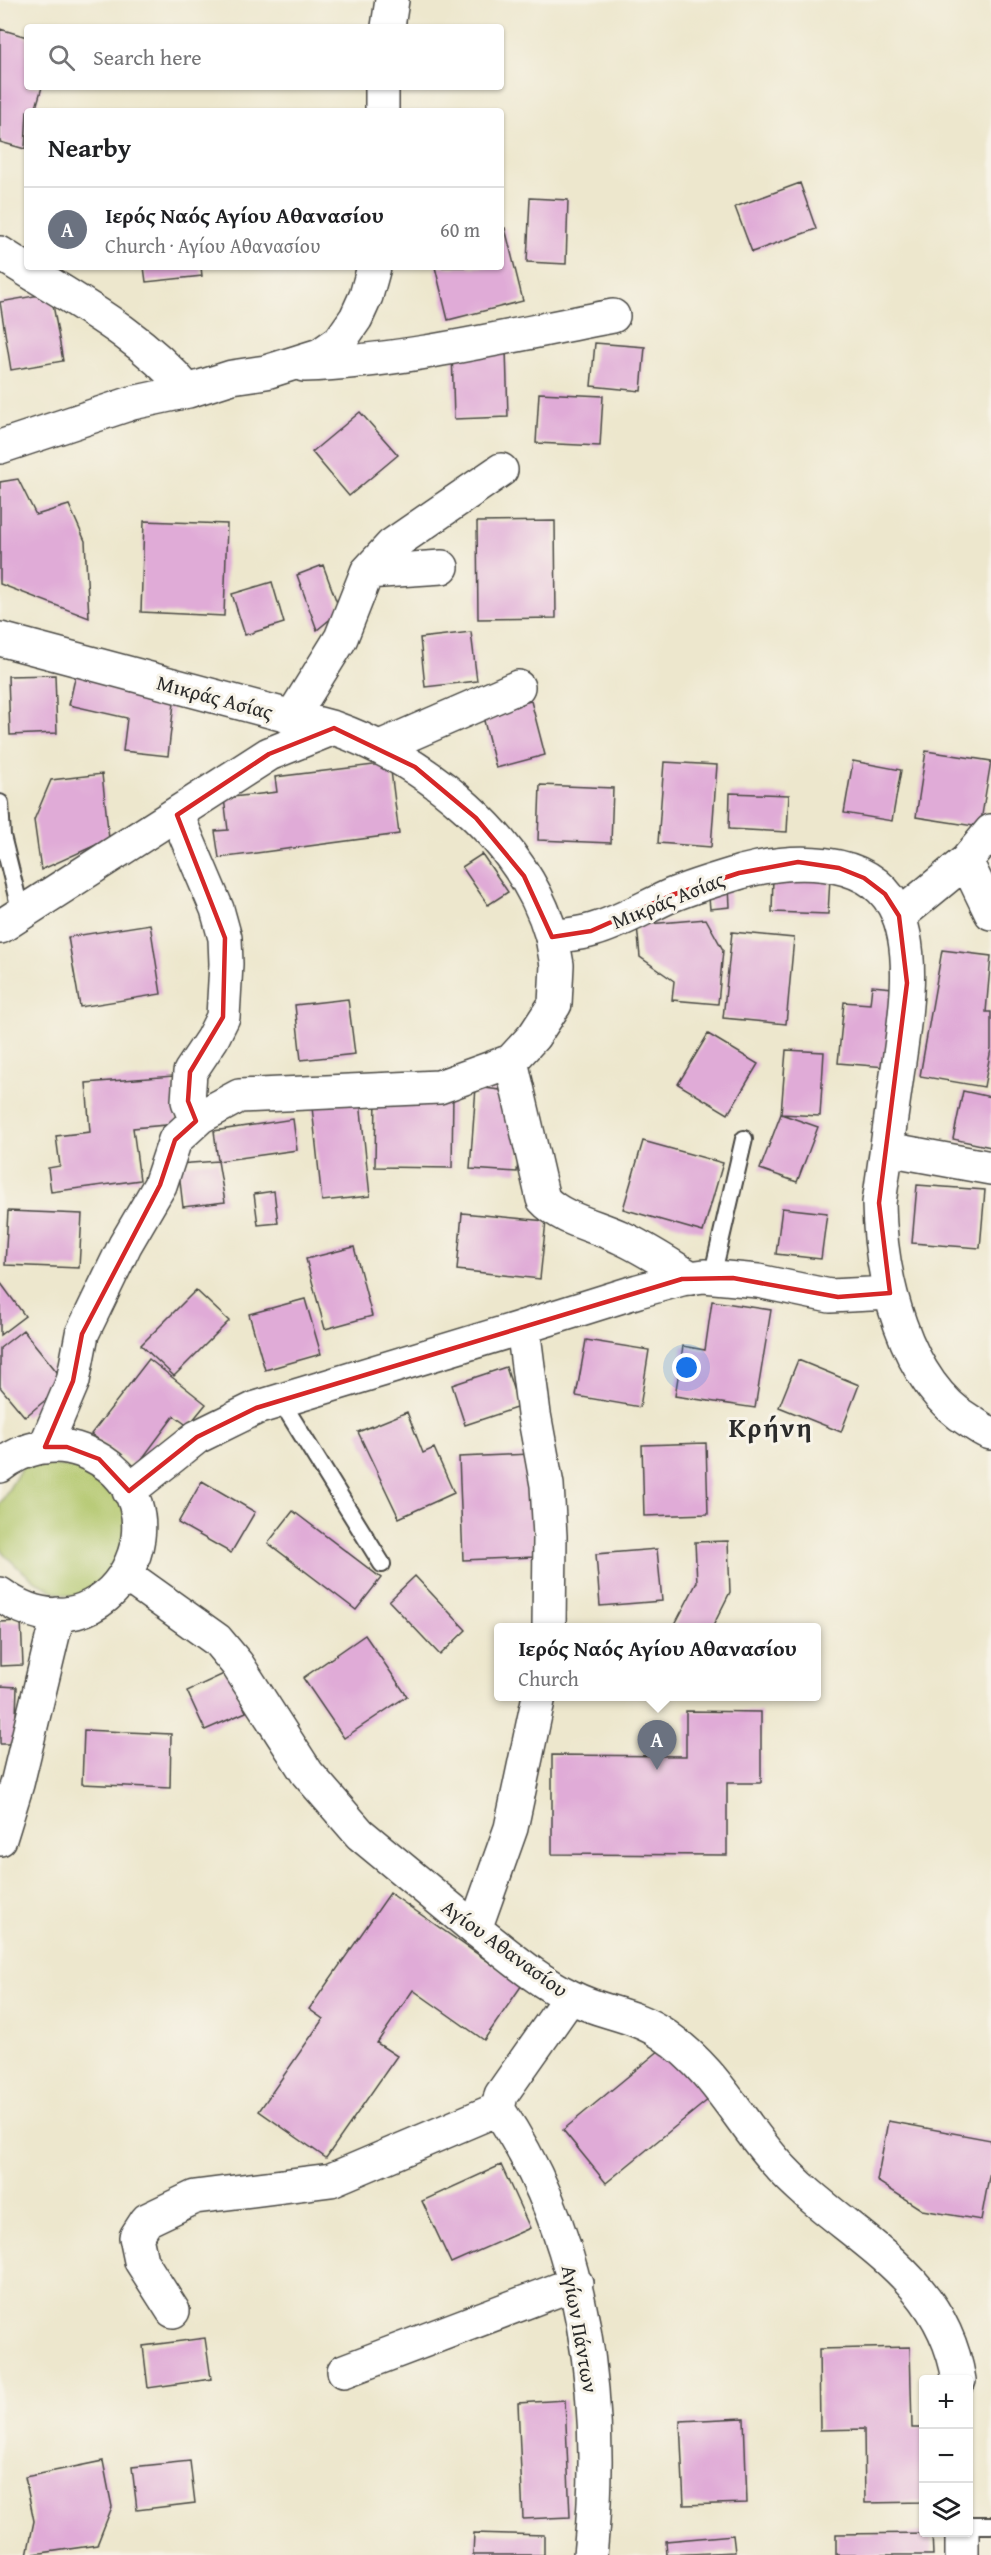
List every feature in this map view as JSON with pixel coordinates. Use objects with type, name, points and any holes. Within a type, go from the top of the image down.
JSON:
[{"type":"street","points":[[388,24],[392,0]]},
{"type":"street","points":[[382,90],[382,108]]},
{"type":"street","points":[[0,253],[24,268]]},
{"type":"street","points":[[27,270],[153,353],[188,391]]},
{"type":"street","points":[[0,447],[132,403],[188,391],[232,377],[266,372],[311,359],[340,340],[356,318],[366,296],[373,270]]},
{"type":"street","points":[[285,365],[349,363],[409,355],[613,316]]},
{"type":"street","points":[[292,717],[341,638],[367,572],[392,545],[501,470]]},
{"type":"street","points":[[367,572],[442,567]]},
{"type":"street","name":"Μικράς Ασίας","points":[[0,639],[334,728],[380,747],[433,779],[494,838],[537,896],[552,937],[591,931],[642,911],[672,895],[768,865],[798,862],[839,868],[864,879],[885,894],[899,916],[905,944],[907,983],[879,1203],[879,1227],[890,1293],[917,1360],[932,1387],[962,1416],[991,1433]]},
{"type":"street","points":[[380,747],[518,687]]},
{"type":"street","points":[[10,920],[269,754],[334,728]]},
{"type":"street","points":[[177,815],[217,909],[225,938],[223,1017],[212,1039],[190,1072],[188,1101],[192,1111],[200,1117]]},
{"type":"street","points":[[899,916],[966,861],[991,831]]},
{"type":"street","points":[[966,861],[991,914]]},
{"type":"street","points":[[45,1447],[73,1381],[82,1334],[124,1245],[160,1185],[175,1140],[200,1117],[239,1096],[439,1087],[510,1060],[534,1036],[555,1004],[557,965],[552,937]]},
{"type":"street","points":[[510,1060],[543,1198],[549,1205],[701,1277]]},
{"type":"street","points":[[887,1149],[991,1168]]},
{"type":"street","points":[[129,1491],[197,1437],[237,1416],[638,1291],[701,1277],[758,1281],[838,1297],[890,1293]]},
{"type":"street","points":[[523,1328],[534,1414],[547,1485],[550,1558],[549,1623]]},
{"type":"street","points":[[0,1466],[15,1456],[45,1447],[67,1447],[99,1458],[116,1473],[129,1491],[139,1526],[135,1554],[126,1575],[110,1593],[94,1604],[77,1611],[58,1614],[20,1607],[0,1594]]},
{"type":"street","name":"Αγίου Αθανασίου","points":[[126,1575],[217,1640],[242,1672],[308,1773],[360,1834],[475,1929],[570,1997],[618,2012],[651,2026],[701,2065],[774,2160],[803,2190],[894,2263],[920,2291],[944,2328],[958,2375]]},
{"type":"street","points":[[0,1839],[17,1784],[58,1614]]},
{"type":"street","points":[[475,1929],[513,1817],[538,1701]]},
{"type":"street","points":[[173,2311],[141,2261],[136,2237],[147,2220],[195,2197],[332,2180],[498,2109],[501,2095],[570,1997]]},
{"type":"street","name":"Αγίων Πάντων","points":[[498,2109],[517,2139],[555,2217],[576,2283],[587,2348],[597,2462],[590,2555]]},
{"type":"street","points":[[344,2371],[576,2283]]},
{"type":"street","points":[[962,2537],[962,2555]]},
{"type":"lane","points":[[0,802],[10,920]]},
{"type":"lane","points":[[701,1277],[744,1139]]},
{"type":"lane","points":[[281,1401],[381,1564]]},
{"type":"lane","points":[[973,2525],[991,2525]]},
{"type":"highlighted area","points":[[334,728],[415,767],[476,818],[524,876],[552,937],[591,931],[672,895],[739,873],[798,862],[839,868],[864,878],[885,894],[899,916],[907,983],[879,1203],[890,1293],[838,1297],[733,1278],[682,1279],[256,1408],[197,1437],[129,1491],[99,1459],[67,1447],[45,1447],[73,1381],[82,1334],[160,1185],[175,1140],[196,1121],[188,1101],[190,1072],[223,1017],[225,938],[177,815],[269,754]]},
{"type":"green space","points":[[23,1465],[65,1466],[80,1469],[107,1480],[117,1489],[123,1501],[125,1513],[125,1558],[91,1591],[76,1596],[64,1595],[52,1590],[27,1575],[0,1549],[0,1504]]},
{"type":"building","points":[[0,29],[24,36],[24,90],[41,90],[36,108],[24,108],[24,149],[0,142]]},
{"type":"building","points":[[800,183],[816,229],[752,252],[735,207]]},
{"type":"building","points":[[530,198],[568,200],[566,264],[527,262]]},
{"type":"building","points":[[504,228],[523,301],[448,320],[436,270],[504,270]]},
{"type":"building","points":[[144,270],[201,270],[202,276],[146,282]]},
{"type":"building","points":[[51,293],[63,361],[11,370],[0,302]]},
{"type":"building","points":[[595,343],[645,347],[641,391],[591,386]]},
{"type":"building","points":[[506,349],[508,417],[454,419],[452,350]]},
{"type":"building","points":[[539,393],[603,396],[600,446],[536,443]]},
{"type":"building","points":[[360,412],[398,455],[349,496],[312,452]]},
{"type":"building","points":[[18,479],[36,515],[69,505],[85,541],[89,618],[0,584],[0,482]]},
{"type":"building","points":[[144,521],[227,524],[224,616],[141,612]]},
{"type":"building","points":[[555,521],[556,618],[478,619],[477,522]]},
{"type":"building","points":[[323,565],[340,611],[317,630],[297,575]]},
{"type":"building","points":[[272,582],[284,623],[245,635],[232,594]]},
{"type":"building","points":[[471,632],[477,681],[425,687],[420,638]]},
{"type":"building","points":[[78,665],[175,694],[168,756],[123,751],[127,718],[69,705]]},
{"type":"building","points":[[55,675],[57,733],[10,735],[8,676]]},
{"type":"building","points":[[531,701],[545,755],[496,768],[482,713]]},
{"type":"building","points":[[926,751],[991,761],[980,827],[916,817]]},
{"type":"building","points":[[853,761],[901,770],[892,821],[844,813]]},
{"type":"building","points":[[664,762],[717,765],[711,847],[658,843]]},
{"type":"building","points":[[390,763],[399,834],[219,858],[215,831],[228,830],[224,798],[277,792],[275,777]]},
{"type":"building","points":[[102,774],[109,839],[41,870],[34,820],[51,780]]},
{"type":"building","points":[[540,785],[613,788],[611,843],[538,840]]},
{"type":"building","points":[[730,793],[789,795],[787,832],[729,829]]},
{"type":"building","points":[[482,854],[508,892],[488,905],[462,867]]},
{"type":"building","points":[[773,876],[830,878],[828,914],[772,912]]},
{"type":"building","points":[[729,886],[730,907],[710,909],[708,887]]},
{"type":"building","points":[[706,919],[723,950],[718,1004],[672,1000],[674,981],[640,957],[637,925]]},
{"type":"building","points":[[150,924],[161,994],[80,1007],[68,937]]},
{"type":"building","points":[[732,932],[794,938],[786,1024],[723,1018]]},
{"type":"building","points":[[942,950],[991,956],[986,1012],[991,1012],[991,1049],[984,1087],[920,1076]]},
{"type":"building","points":[[872,986],[893,988],[886,1067],[838,1063],[844,1002],[870,1004]]},
{"type":"building","points":[[348,999],[355,1054],[301,1060],[295,1005]]},
{"type":"building","points":[[708,1034],[758,1064],[728,1114],[678,1084]]},
{"type":"building","points":[[786,1050],[824,1052],[820,1116],[781,1114]]},
{"type":"building","points":[[173,1076],[177,1124],[133,1128],[140,1180],[51,1192],[48,1168],[60,1166],[56,1136],[90,1132],[86,1083]]},
{"type":"building","points":[[476,1087],[500,1090],[520,1135],[517,1172],[470,1169]]},
{"type":"building","points":[[376,1091],[453,1092],[452,1168],[375,1167]]},
{"type":"building","points":[[963,1091],[991,1097],[991,1147],[953,1139]]},
{"type":"building","points":[[360,1101],[370,1196],[322,1201],[312,1107]]},
{"type":"building","points":[[781,1114],[818,1127],[797,1182],[760,1169]]},
{"type":"building","points":[[293,1119],[297,1150],[218,1161],[214,1131]]},
{"type":"building","points":[[643,1141],[723,1163],[703,1232],[623,1209]]},
{"type":"building","points":[[218,1161],[225,1202],[183,1207],[178,1164]]},
{"type":"building","points":[[917,1185],[985,1190],[980,1248],[912,1243]]},
{"type":"building","points":[[274,1191],[278,1223],[258,1225],[254,1194]]},
{"type":"building","points":[[782,1208],[827,1213],[821,1259],[776,1254]]},
{"type":"building","points":[[8,1211],[82,1214],[79,1268],[5,1265]]},
{"type":"building","points":[[462,1213],[546,1221],[540,1279],[457,1270]]},
{"type":"building","points":[[354,1247],[372,1316],[325,1329],[306,1259]]},
{"type":"building","points":[[0,1282],[25,1316],[0,1335]]},
{"type":"building","points":[[196,1290],[229,1321],[174,1376],[141,1345]]},
{"type":"building","points":[[305,1299],[321,1354],[265,1370],[249,1314]]},
{"type":"building","points":[[712,1301],[771,1310],[755,1408],[675,1396],[683,1346],[705,1350]]},
{"type":"building","points":[[23,1330],[66,1383],[25,1417],[0,1387],[0,1348]]},
{"type":"building","points":[[586,1340],[649,1350],[640,1407],[576,1396]]},
{"type":"building","points":[[149,1359],[206,1404],[188,1426],[174,1416],[136,1467],[91,1434]]},
{"type":"building","points":[[798,1360],[859,1385],[841,1432],[779,1407]]},
{"type":"building","points":[[506,1367],[519,1407],[465,1425],[452,1385]]},
{"type":"building","points":[[407,1412],[423,1453],[434,1448],[454,1493],[399,1518],[358,1432]]},
{"type":"building","points":[[706,1443],[708,1514],[644,1516],[642,1445]]},
{"type":"building","points":[[531,1454],[534,1557],[463,1560],[459,1457]]},
{"type":"building","points":[[202,1481],[255,1512],[231,1553],[178,1523]]},
{"type":"building","points":[[293,1511],[381,1578],[356,1610],[268,1543]]},
{"type":"building","points":[[728,1541],[730,1592],[714,1623],[676,1623],[697,1582],[695,1542]]},
{"type":"building","points":[[657,1549],[662,1601],[600,1606],[596,1554]]},
{"type":"building","points":[[415,1576],[466,1630],[440,1655],[389,1601]]},
{"type":"building","points":[[21,1621],[23,1665],[0,1666],[0,1622]]},
{"type":"building","points":[[365,1635],[407,1696],[344,1738],[303,1678]]},
{"type":"building","points":[[228,1672],[246,1712],[205,1730],[187,1691]]},
{"type":"building","points":[[0,1686],[17,1687],[15,1744],[0,1744]]},
{"type":"building","points":[[686,1711],[761,1712],[761,1783],[727,1783],[727,1855],[552,1854],[552,1755],[686,1756]]},
{"type":"building","points":[[84,1730],[171,1734],[170,1788],[82,1784]]},
{"type":"building","points":[[390,1893],[522,1985],[484,2040],[413,1990],[377,2043],[397,2056],[326,2158],[259,2111],[323,2019],[309,2009]]},
{"type":"building","points":[[666,2045],[709,2099],[606,2183],[563,2130]]},
{"type":"building","points":[[888,2121],[991,2140],[991,2166],[981,2220],[922,2210],[877,2181]]},
{"type":"building","points":[[501,2165],[530,2228],[451,2263],[422,2201]]},
{"type":"building","points":[[205,2338],[211,2379],[148,2388],[143,2346]]},
{"type":"building","points":[[910,2347],[912,2428],[919,2428],[919,2502],[865,2503],[864,2429],[820,2430],[819,2349]]},
{"type":"building","points":[[565,2400],[570,2517],[523,2519],[518,2403]]},
{"type":"building","points":[[744,2418],[747,2503],[684,2505],[680,2421]]},
{"type":"building","points":[[103,2461],[112,2507],[97,2545],[27,2555],[34,2521],[25,2477]]},
{"type":"building","points":[[190,2461],[195,2503],[137,2510],[132,2467]]},
{"type":"building","points":[[474,2533],[544,2535],[544,2555],[473,2555]]},
{"type":"building","points":[[919,2533],[919,2537],[932,2537],[933,2555],[836,2555],[836,2534]]},
{"type":"building","points":[[733,2535],[735,2552],[667,2555],[666,2541]]},
{"type":"place","name":"Ιερός Ναός Αγίου Αθανασίου","points":[[657,1770]]},
{"type":"district","name":"Κρήνη","points":[[771,1427]]}]
